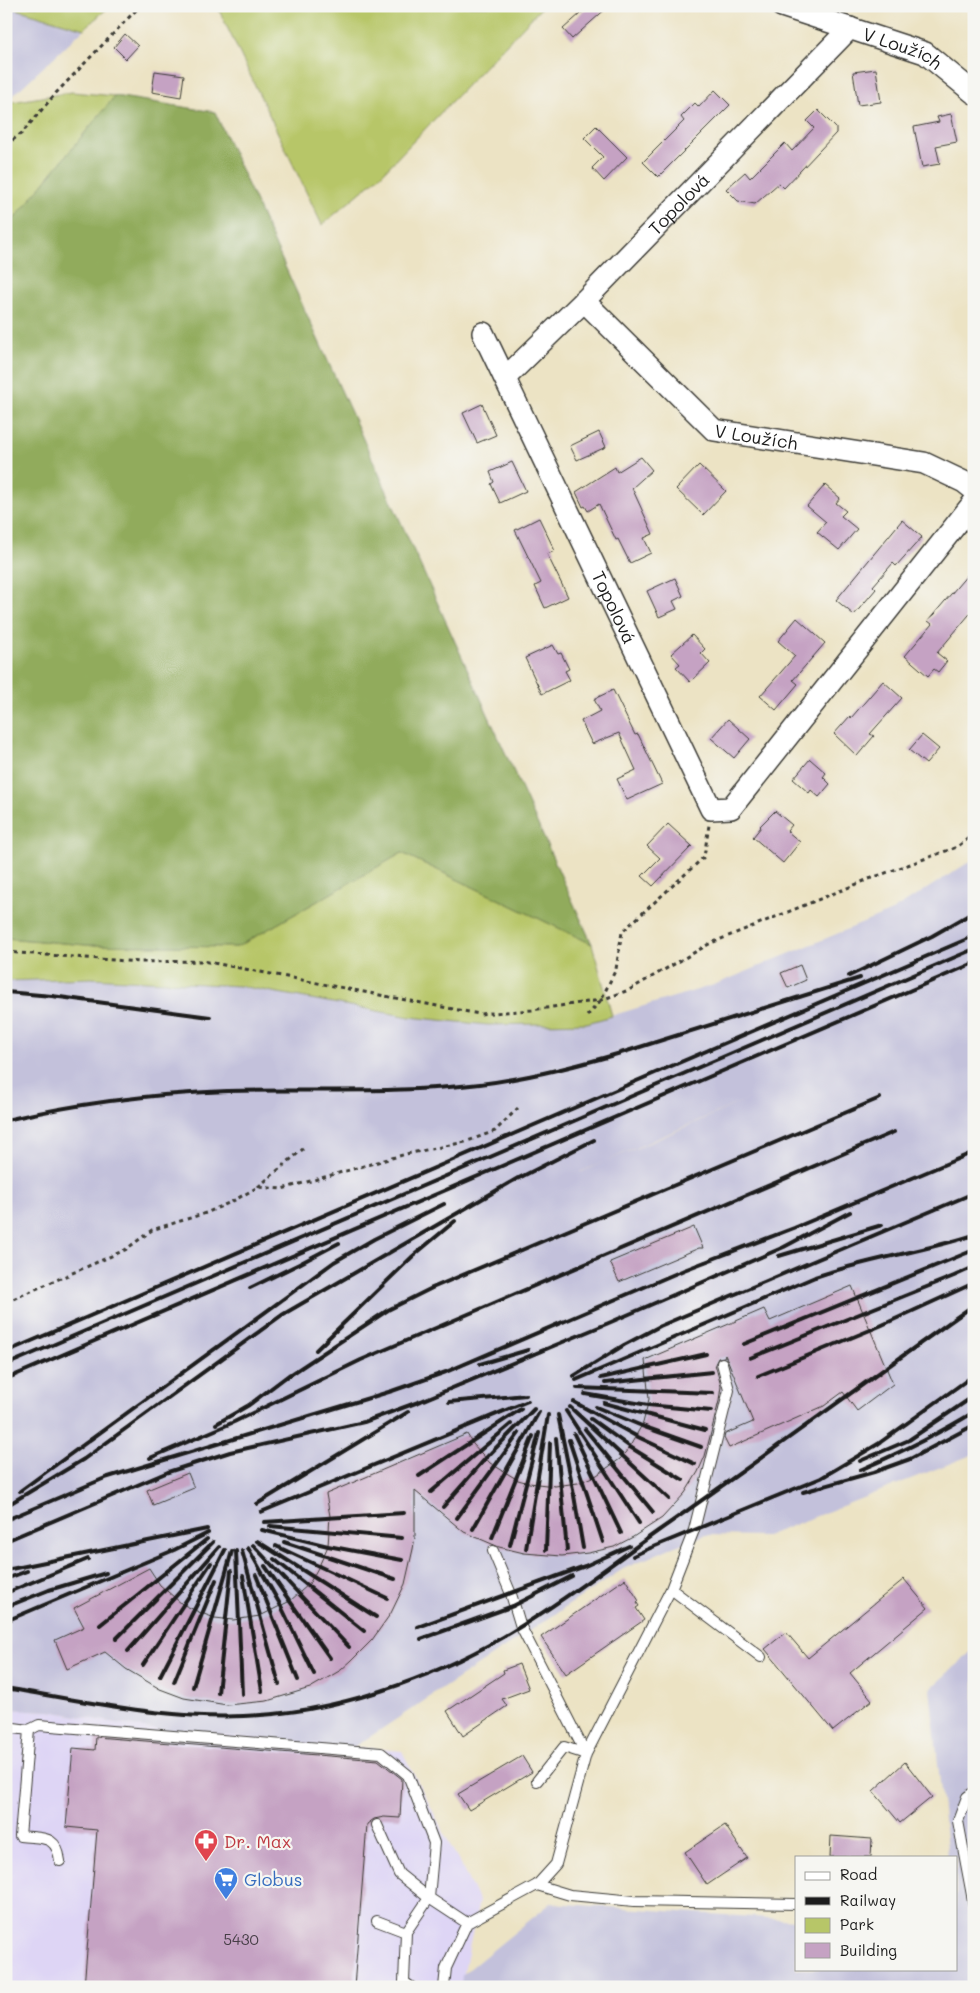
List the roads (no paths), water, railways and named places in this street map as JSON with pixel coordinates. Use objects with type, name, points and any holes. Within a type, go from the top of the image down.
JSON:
[{"type":"street","name":"V Loužích","points":[[782,6],[926,53],[974,93]]},
{"type":"street","name":"Topolová","points":[[505,378],[584,300],[850,28]]},
{"type":"street","name":"V Loužích","points":[[584,300],[714,430],[924,463],[964,482],[974,490]]},
{"type":"street","name":"Topolová","points":[[483,333],[711,809],[731,808],[974,502]]},
{"type":"lane","points":[[444,1987],[446,1968],[467,1923],[536,1885],[556,1864],[586,1754],[671,1589],[694,1530],[729,1390],[722,1363]]},
{"type":"lane","points":[[493,1551],[511,1594],[521,1627],[586,1754]]},
{"type":"lane","points":[[671,1589],[761,1657]]},
{"type":"lane","points":[[6,1727],[29,1730],[39,1725],[381,1753],[408,1775],[434,1843],[429,1898],[406,1932],[404,1982],[411,1987]]},
{"type":"lane","points":[[29,1730],[20,1836],[50,1841],[56,1844],[59,1850],[60,1861]]},
{"type":"lane","points":[[536,1781],[564,1747],[586,1754]]},
{"type":"lane","points":[[974,1792],[967,1797],[958,1821],[974,1906]]},
{"type":"lane","points":[[377,1825],[399,1874],[429,1898],[467,1923]]},
{"type":"lane","points":[[536,1885],[570,1896],[634,1901],[795,1904]]},
{"type":"lane","points":[[377,1921],[406,1932]]},
{"type":"railway","points":[[849,976],[932,936],[974,912]]},
{"type":"railway","points":[[6,1352],[974,936]]},
{"type":"railway","points":[[6,1365],[974,949]]},
{"type":"railway","points":[[6,1379],[974,963]]},
{"type":"railway","points":[[6,1120],[88,1104],[172,1094],[227,1091],[417,1089],[480,1084],[517,1078],[606,1057],[860,978]]},
{"type":"railway","points":[[6,992],[52,996],[210,1017]]},
{"type":"railway","points":[[287,1377],[388,1310],[432,1288],[880,1098]]},
{"type":"railway","points":[[150,1458],[234,1422],[361,1360],[894,1132]]},
{"type":"railway","points":[[513,1181],[594,1140]]},
{"type":"railway","points":[[6,1520],[105,1478],[392,1391],[446,1372],[684,1270],[794,1228],[974,1152]]},
{"type":"railway","points":[[6,1506],[84,1459],[282,1315],[518,1178]]},
{"type":"railway","points":[[574,1376],[624,1345],[660,1326],[974,1193]]},
{"type":"railway","points":[[20,1491],[334,1262],[374,1239],[444,1204]]},
{"type":"railway","points":[[6,1541],[168,1472],[230,1452],[364,1422],[421,1401],[784,1247],[850,1212]]},
{"type":"railway","points":[[316,1350],[413,1256],[455,1221]]},
{"type":"railway","points":[[779,1256],[882,1225]]},
{"type":"railway","points":[[576,1380],[815,1277],[854,1265],[974,1235]]},
{"type":"railway","points":[[250,1288],[339,1243]]},
{"type":"railway","points":[[744,1344],[974,1250]]},
{"type":"railway","points":[[750,1358],[974,1267]]},
{"type":"railway","points":[[758,1376],[880,1326],[974,1283]]},
{"type":"railway","points":[[6,1688],[101,1705],[165,1713],[197,1716],[261,1715],[329,1705],[363,1696],[431,1673],[494,1642],[558,1603],[974,1305]]},
{"type":"railway","points":[[480,1364],[528,1350]]},
{"type":"railway","points":[[601,1378],[706,1354]]},
{"type":"railway","points":[[605,1383],[712,1372]]},
{"type":"railway","points":[[216,1424],[249,1405],[290,1374]]},
{"type":"railway","points":[[633,1556],[821,1478],[878,1444],[974,1375]]},
{"type":"railway","points":[[577,1388],[713,1393]]},
{"type":"railway","points":[[585,1394],[648,1405],[711,1411]]},
{"type":"railway","points":[[449,1402],[526,1395]]},
{"type":"railway","points":[[860,1461],[909,1440],[974,1396]]},
{"type":"railway","points":[[261,1512],[528,1401]]},
{"type":"railway","points":[[574,1402],[636,1436],[695,1464]]},
{"type":"railway","points":[[604,1403],[705,1430]]},
{"type":"railway","points":[[570,1407],[669,1499]]},
{"type":"railway","points":[[596,1407],[701,1447]]},
{"type":"railway","points":[[419,1476],[521,1409]]},
{"type":"railway","points":[[443,1507],[485,1459],[534,1409]]},
{"type":"railway","points":[[566,1411],[639,1523]]},
{"type":"railway","points":[[257,1504],[408,1412]]},
{"type":"railway","points":[[473,1529],[539,1412]]},
{"type":"railway","points":[[860,1470],[918,1443],[974,1412]]},
{"type":"railway","points":[[526,1549],[548,1415]]},
{"type":"railway","points":[[558,1415],[583,1548]]},
{"type":"railway","points":[[591,1419],[630,1447],[683,1480]]},
{"type":"railway","points":[[431,1492],[511,1424]]},
{"type":"railway","points":[[803,1492],[874,1472],[910,1459],[974,1425]]},
{"type":"railway","points":[[585,1429],[653,1512]]},
{"type":"railway","points":[[457,1518],[519,1433]]},
{"type":"railway","points":[[510,1545],[539,1433]]},
{"type":"railway","points":[[574,1434],[621,1533]]},
{"type":"railway","points":[[492,1538],[533,1436]]},
{"type":"railway","points":[[556,1438],[567,1550]]},
{"type":"railway","points":[[569,1440],[603,1542]]},
{"type":"railway","points":[[546,1550],[550,1443]]},
{"type":"railway","points":[[264,1522],[404,1513]]},
{"type":"railway","points":[[270,1526],[402,1538]]},
{"type":"railway","points":[[6,1570],[207,1529]]},
{"type":"railway","points":[[262,1530],[328,1546],[402,1560]]},
{"type":"railway","points":[[6,1621],[174,1550],[208,1533]]},
{"type":"railway","points":[[100,1625],[207,1539]]},
{"type":"railway","points":[[257,1541],[376,1617]]},
{"type":"railway","points":[[116,1639],[213,1542]]},
{"type":"railway","points":[[284,1542],[395,1579]]},
{"type":"railway","points":[[253,1545],[349,1647]]},
{"type":"railway","points":[[276,1546],[387,1598]]},
{"type":"railway","points":[[418,1627],[585,1566],[629,1546]]},
{"type":"railway","points":[[128,1651],[219,1547]]},
{"type":"railway","points":[[248,1548],[281,1606],[314,1674]]},
{"type":"railway","points":[[160,1676],[225,1550]]},
{"type":"railway","points":[[193,1687],[232,1551]]},
{"type":"railway","points":[[236,1551],[242,1694]]},
{"type":"railway","points":[[242,1551],[279,1684]]},
{"type":"railway","points":[[6,1593],[88,1559]]},
{"type":"railway","points":[[274,1559],[364,1631]]},
{"type":"railway","points":[[143,1665],[211,1563]]},
{"type":"railway","points":[[265,1566],[330,1658]]},
{"type":"railway","points":[[6,1579],[27,1571]]},
{"type":"railway","points":[[218,1693],[231,1571]]},
{"type":"railway","points":[[6,1607],[49,1590],[106,1573]]},
{"type":"railway","points":[[256,1575],[298,1680]]},
{"type":"railway","points":[[243,1576],[262,1691]]},
{"type":"railway","points":[[421,1639],[513,1606],[572,1576]]},
{"type":"railway","points":[[174,1682],[216,1580]]},
{"type":"place","name":"Dr. Max","points":[[206,1862]]},
{"type":"place","name":"Globus","points":[[226,1900]]}]
